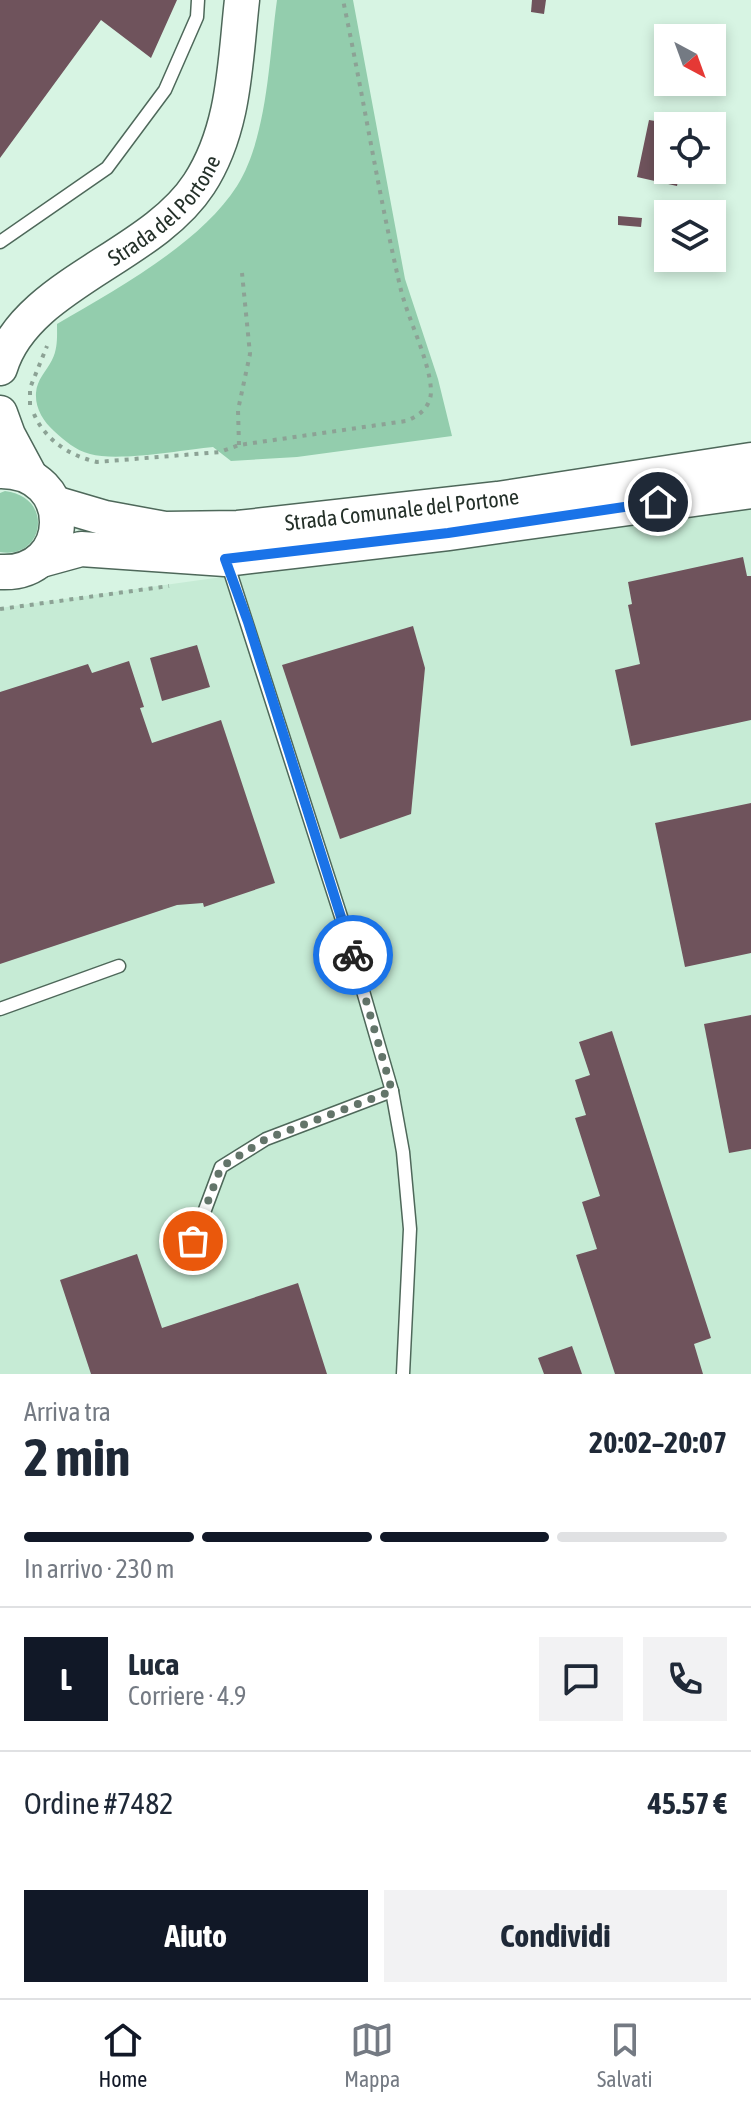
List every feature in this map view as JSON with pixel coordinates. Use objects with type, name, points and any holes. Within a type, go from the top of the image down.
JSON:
[{"type":"street","name":"Strada del Portone","points":[[0,368],[15,336],[31,318],[167,222],[200,183],[222,135],[228,109],[242,0]]},
{"type":"street","points":[[0,413],[8,435],[15,474],[54,503],[58,528],[41,560]]},
{"type":"street","name":"Strada Comunale del Portone","points":[[54,503],[114,521],[165,529],[238,528],[498,499],[751,460]]},
{"type":"street","name":"Strada Comunale del Portone","points":[[0,572],[15,572],[41,560],[81,549],[225,559],[448,533],[751,491]]},
{"type":"lane","points":[[0,242],[107,168],[165,90],[197,17],[198,0]]},
{"type":"lane","points":[[225,559],[336,900],[392,1091],[403,1152],[410,1229],[403,1374]]},
{"type":"lane","points":[[0,1009],[119,966]]},
{"type":"lane","points":[[184,1266],[221,1167],[266,1139],[392,1091]]},
{"type":"path","points":[[31,318],[48,342],[46,354],[30,388],[29,403],[48,435],[78,458],[97,462],[220,452],[239,445],[406,421],[419,416],[427,406],[431,393],[428,375],[401,290],[343,0]]},
{"type":"path","points":[[239,445],[238,410],[250,354],[242,273]]},
{"type":"shaded area","points":[[277,0],[353,0],[405,279],[438,379],[452,436],[297,457],[231,461],[213,447],[117,457],[80,450],[50,427],[37,404],[38,384],[55,351],[57,324],[130,281],[179,246],[221,207],[237,186],[255,144],[261,120]]},
{"type":"shaded area","points":[[5,491],[21,496],[32,504],[37,515],[38,527],[34,538],[26,547],[15,552],[0,552],[0,493]]},
{"type":"shaded area","points":[[751,503],[751,1374],[0,1374],[0,608]]},
{"type":"building","points":[[0,0],[177,0],[151,58],[101,20],[0,158]]},
{"type":"building","points":[[532,0],[546,0],[544,14],[531,12]]},
{"type":"building","points":[[649,120],[654,121],[654,181],[637,177]]},
{"type":"building","points":[[618,216],[642,218],[641,227],[618,225]]},
{"type":"building","points":[[743,557],[747,576],[751,576],[751,720],[631,746],[615,670],[640,664],[628,605],[632,604],[628,582]]},
{"type":"building","points":[[413,626],[425,668],[411,814],[340,839],[282,665]]},
{"type":"building","points":[[197,645],[210,687],[162,701],[150,658]]},
{"type":"building","points":[[129,661],[152,743],[221,720],[275,883],[204,907],[203,903],[177,905],[0,964],[0,692],[88,664],[92,673]]},
{"type":"building","points":[[751,803],[751,953],[685,967],[655,823]]},
{"type":"building","points":[[751,1015],[751,1149],[729,1153],[704,1024]]},
{"type":"building","points":[[612,1031],[711,1338],[694,1344],[703,1374],[615,1374],[576,1255],[597,1249],[582,1202],[600,1196],[575,1118],[586,1115],[575,1080],[590,1075],[579,1042]]},
{"type":"building","points":[[137,1254],[162,1328],[298,1283],[327,1374],[91,1374],[60,1280]]},
{"type":"building","points":[[572,1346],[582,1374],[544,1374],[538,1358]]},
{"type":"way so far","points":[[193,1241],[221,1167],[266,1139],[392,1091],[353,955]]},
{"type":"route","points":[[353,955],[248,622],[225,559],[448,533],[658,502]]}]
